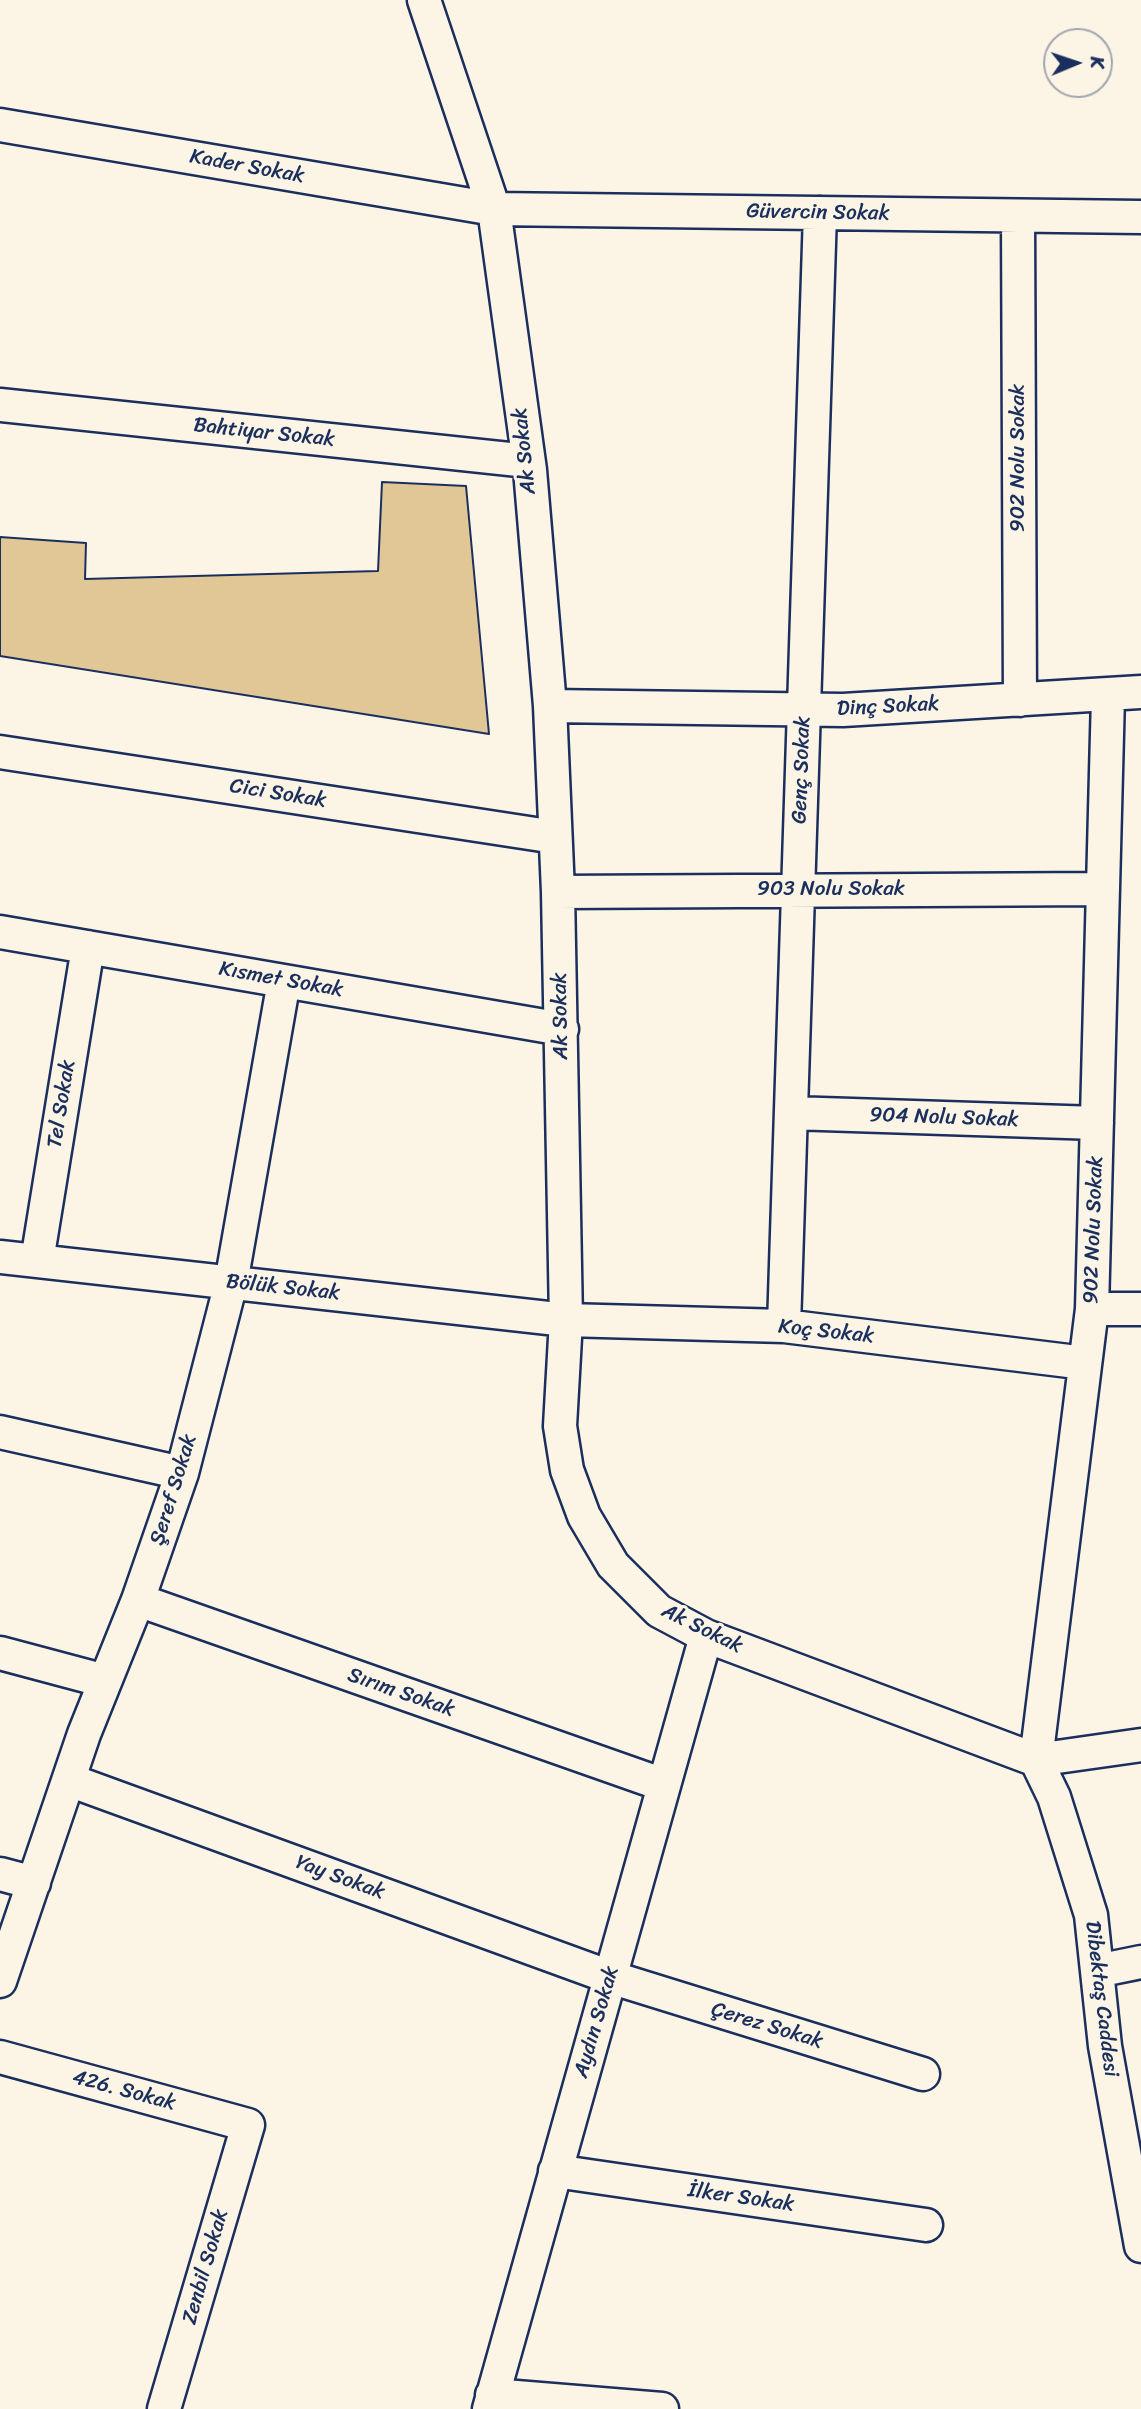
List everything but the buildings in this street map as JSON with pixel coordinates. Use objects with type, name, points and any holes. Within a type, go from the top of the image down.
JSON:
[{"type":"street","name":"Ak Sokak","points":[[424,0],[494,209],[528,461],[550,706],[558,891],[566,1320],[560,1426],[567,1470],[584,1516],[613,1565],[659,1611],[706,1636],[1036,1760]]},
{"type":"street","name":"Kader Sokak","points":[[0,125],[494,209]]},
{"type":"street","name":"Güvercin Sokak","points":[[494,209],[1141,218]]},
{"type":"street","name":"Genç Sokak","points":[[784,1326],[820,214]]},
{"type":"street","name":"902 Nolu Sokak","points":[[1018,216],[1020,700]]},
{"type":"street","name":"Bahtiyar Sokak","points":[[0,405],[528,461]]},
{"type":"street","name":"Dinç Sokak","points":[[550,706],[804,710],[1108,696],[1141,692]]},
{"type":"street","name":"902 Nolu Sokak","points":[[1036,1760],[1084,1363],[1093,1309],[1108,696]]},
{"type":"street","name":"Cici Sokak","points":[[0,752],[555,837]]},
{"type":"street","name":"903 Nolu Sokak","points":[[558,891],[1103,889]]},
{"type":"street","name":"Kısmet Sokak","points":[[0,932],[562,1029]]},
{"type":"street","name":"Tel Sokak","points":[[37,1261],[88,947]]},
{"type":"street","name":"Şeref Sokak","points":[[0,1981],[69,1780],[138,1600],[182,1473],[231,1283],[284,981]]},
{"type":"street","name":"904 Nolu Sokak","points":[[791,1113],[1097,1123]]},
{"type":"street","name":"Bölük Sokak","points":[[0,1257],[566,1320]]},
{"type":"street","points":[[1093,1309],[1141,1309]]},
{"type":"street","name":"Koç Sokak","points":[[566,1320],[784,1326],[1084,1363]]},
{"type":"street","points":[[0,1432],[182,1473]]},
{"type":"street","name":"Sırım Sokak","points":[[138,1600],[664,1785]]},
{"type":"street","name":"Aydın Sokak","points":[[491,2402],[706,1636]]},
{"type":"street","points":[[0,1653],[105,1681]]},
{"type":"street","points":[[1036,1760],[1141,1745]]},
{"type":"street","name":"Dibektaş Caddesi","points":[[1036,1760],[1054,1797],[1082,1877],[1091,1915],[1105,2046],[1134,2163],[1141,2246]]},
{"type":"street","name":"Yay Sokak","points":[[69,1780],[610,1977]]},
{"type":"street","points":[[0,1874],[34,1883]]},
{"type":"street","points":[[1097,1971],[1141,1962]]},
{"type":"street","name":"Çerez Sokak","points":[[610,1977],[923,2074]]},
{"type":"street","name":"426. Sokak","points":[[0,2057],[248,2125]]},
{"type":"street","name":"Zenbil Sokak","points":[[164,2409],[248,2125]]},
{"type":"street","name":"İlker Sokak","points":[[555,2171],[926,2225]]},
{"type":"street","points":[[491,2402],[662,2409]]}]
